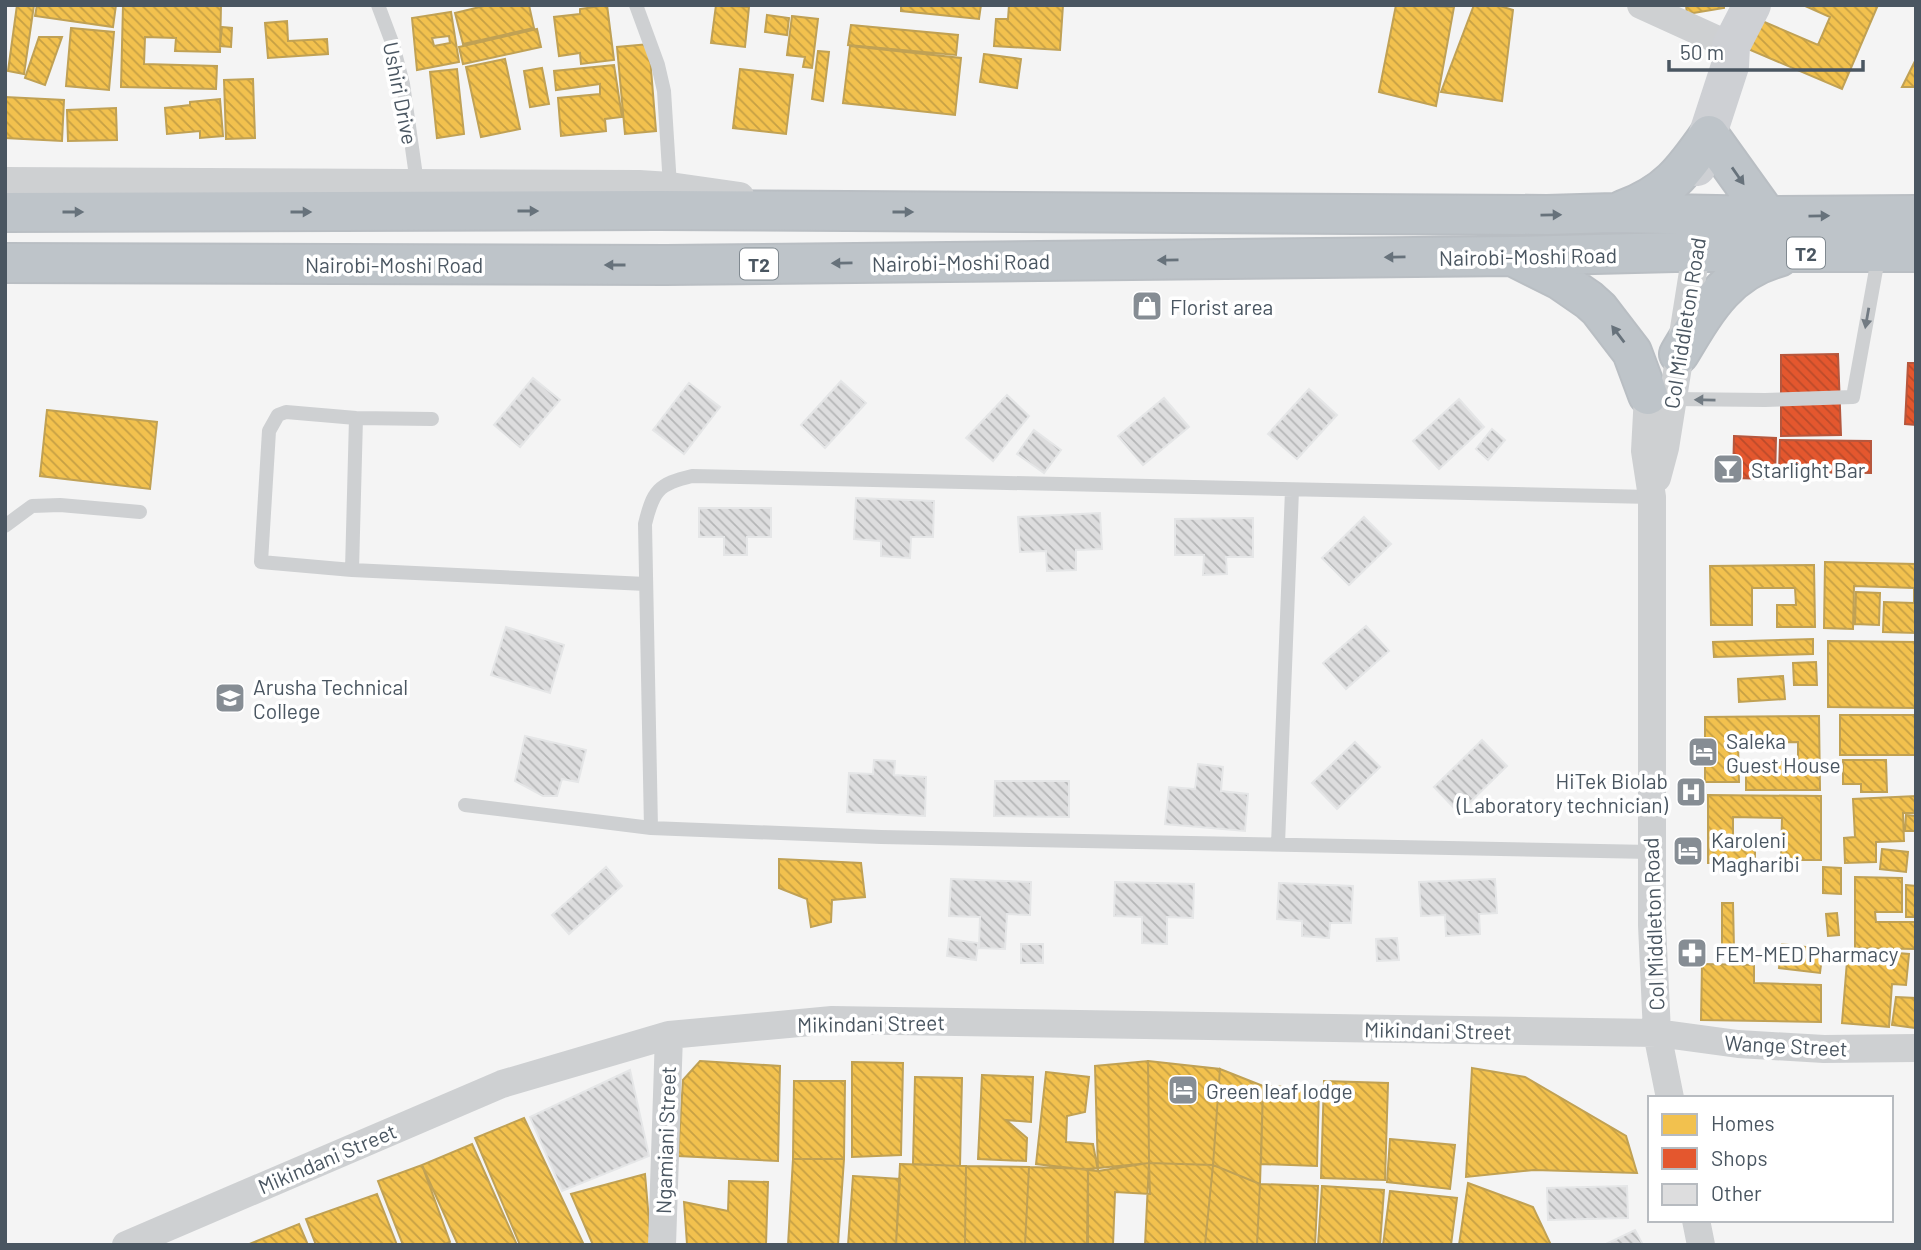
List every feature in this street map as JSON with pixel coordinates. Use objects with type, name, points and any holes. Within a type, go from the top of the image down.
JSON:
[{"type":"highway","points":[[1614,213],[1636,205],[1668,187],[1709,135],[1767,216]]},
{"type":"highway","name":"Nairobi-Moshi Road","points":[[5,212],[843,211],[1916,215]]},
{"type":"highway","name":"Nairobi-Moshi Road","points":[[5,263],[666,265],[1897,252]]},
{"type":"highway","points":[[1679,354],[1713,300],[1730,283],[1748,268],[1791,254]]},
{"type":"highway","points":[[1512,256],[1560,280],[1589,299],[1632,352],[1660,397]]},
{"type":"street","points":[[1641,5],[1731,46]]},
{"type":"street","name":"Col Middleton Road","points":[[1652,497],[1665,448],[1690,215],[1709,135],[1730,66],[1731,46],[1752,5]]},
{"type":"street","points":[[5,181],[670,186],[843,211]]},
{"type":"street","name":"Col Middleton Road","points":[[1670,1096],[1657,1033],[1651,852],[1652,497],[1645,451],[1660,397],[1679,354],[1686,253]]},
{"type":"street","name":"Col Middleton Road","points":[[1660,397],[1667,430]]},
{"type":"street","name":"Mikindani Street","points":[[126,1245],[502,1084],[669,1035],[832,1020],[1657,1033]]},
{"type":"street","name":"Wange Street","points":[[1657,1033],[1738,1044],[1916,1048]]},
{"type":"street","name":"Ngamiani Street","points":[[662,1245],[669,1035]]},
{"type":"street","points":[[1696,1222],[1701,1245]]},
{"type":"lane","name":"Ushiri Drive","points":[[378,5],[393,45],[403,84],[417,183]]},
{"type":"lane","points":[[636,5],[664,91],[670,186]]},
{"type":"lane","points":[[1660,397],[1765,400],[1853,397],[1897,252]]},
{"type":"lane","points":[[432,419],[356,418],[286,412],[278,415],[270,431],[261,562],[352,570],[646,584]]},
{"type":"lane","points":[[352,570],[356,418]]},
{"type":"lane","points":[[651,828],[645,524],[651,500],[669,481],[692,476],[1652,497]]},
{"type":"lane","points":[[1278,844],[1292,490]]},
{"type":"lane","points":[[5,526],[32,506],[60,505],[140,513]]},
{"type":"lane","points":[[465,804],[651,828],[881,837],[1651,852]]},
{"type":"building: Homes","points":[[17,5],[34,5],[24,74],[8,71]]},
{"type":"building: Homes","points":[[37,5],[116,5],[113,27],[35,16]]},
{"type":"building: Homes","points":[[123,5],[221,5],[220,52],[175,51],[176,38],[145,37],[144,64],[217,66],[216,89],[121,87]]},
{"type":"building: Homes","points":[[488,5],[529,5],[534,28],[463,44],[455,13]]},
{"type":"building: Homes","points":[[607,5],[614,60],[581,64],[580,53],[559,56],[554,17],[580,14],[580,9]]},
{"type":"building: Homes","points":[[716,5],[749,7],[745,47],[711,43]]},
{"type":"building: Homes","points":[[901,5],[981,5],[979,19],[901,11]]},
{"type":"building: Homes","points":[[1009,5],[1063,5],[1060,50],[994,46],[996,19],[1008,19]]},
{"type":"building: Homes","points":[[1396,5],[1454,7],[1436,106],[1379,92]]},
{"type":"building: Homes","points":[[1474,5],[1497,5],[1513,10],[1502,101],[1441,92]]},
{"type":"building: Homes","points":[[1686,5],[1724,5],[1724,8],[1687,14]]},
{"type":"building: Homes","points":[[1803,5],[1878,5],[1842,89],[1748,49],[1760,20],[1818,45],[1830,17]]},
{"type":"building: Homes","points":[[451,12],[459,62],[417,70],[412,18]],"holes":[[[449,36],[450,43],[434,46],[432,38]]]},
{"type":"building: Homes","points":[[767,15],[789,18],[787,35],[765,32]]},
{"type":"building: Homes","points":[[792,16],[818,19],[812,68],[803,67],[805,57],[787,55]]},
{"type":"building: Homes","points":[[287,21],[288,41],[327,39],[328,54],[268,58],[265,23]]},
{"type":"building: Homes","points":[[851,25],[958,35],[956,55],[848,45]]},
{"type":"building: Homes","points":[[222,27],[232,28],[231,47],[220,46]]},
{"type":"building: Homes","points":[[71,28],[114,32],[109,90],[66,86]]},
{"type":"building: Homes","points":[[537,29],[541,47],[463,64],[459,47]]},
{"type":"building: Homes","points":[[39,37],[62,37],[45,85],[25,78]]},
{"type":"building: Homes","points":[[649,44],[656,131],[625,134],[617,47]]},
{"type":"building: Homes","points":[[850,46],[961,58],[955,115],[843,103]]},
{"type":"building: Homes","points":[[818,51],[829,52],[823,101],[812,99]]},
{"type":"building: Homes","points":[[984,54],[1021,59],[1017,88],[980,82]]},
{"type":"building: Homes","points":[[505,59],[520,129],[481,137],[466,67]]},
{"type":"building: Homes","points":[[1916,59],[1916,87],[1902,87]]},
{"type":"building: Homes","points":[[614,65],[622,117],[605,119],[606,131],[561,136],[558,98],[600,94],[600,84],[556,90],[554,71]]},
{"type":"building: Homes","points":[[542,68],[549,104],[530,107],[524,71]]},
{"type":"building: Homes","points":[[457,69],[464,134],[437,138],[430,72]]},
{"type":"building: Homes","points":[[740,69],[793,75],[786,134],[733,128]]},
{"type":"building: Homes","points":[[253,79],[255,138],[226,139],[224,80]]},
{"type":"building: Homes","points":[[5,97],[64,100],[62,141],[5,138]]},
{"type":"building: Homes","points":[[220,99],[223,136],[200,138],[200,131],[167,134],[165,108]]},
{"type":"building: Homes","points":[[116,108],[117,140],[68,141],[67,110]]},
{"type":"building: Homes","points":[[47,410],[157,422],[150,489],[40,476]]},
{"type":"building: Homes","points":[[1825,562],[1916,564],[1916,633],[1883,632],[1884,602],[1914,603],[1914,588],[1854,586],[1853,629],[1824,628]]},
{"type":"building: Homes","points":[[1814,565],[1815,627],[1777,627],[1777,605],[1796,605],[1795,588],[1752,588],[1752,625],[1711,625],[1710,566]]},
{"type":"building: Homes","points":[[1856,592],[1880,593],[1879,625],[1855,624]]},
{"type":"building: Homes","points":[[1813,639],[1813,654],[1714,657],[1713,642]]},
{"type":"building: Homes","points":[[1828,641],[1916,642],[1916,708],[1828,707]]},
{"type":"building: Homes","points":[[1816,662],[1817,685],[1794,685],[1793,663]]},
{"type":"building: Homes","points":[[1783,676],[1785,699],[1739,702],[1738,679]]},
{"type":"building: Homes","points":[[1840,715],[1916,715],[1916,755],[1840,755]]},
{"type":"building: Homes","points":[[1819,716],[1820,790],[1746,790],[1746,762],[1798,762],[1798,742],[1738,743],[1739,782],[1705,782],[1705,717]]},
{"type":"building: Homes","points":[[1843,760],[1886,760],[1887,792],[1861,792],[1861,784],[1843,784]]},
{"type":"building: Homes","points":[[1708,795],[1821,796],[1821,860],[1781,860],[1782,818],[1733,817],[1733,842],[1755,842],[1755,863],[1708,863]]},
{"type":"building: Homes","points":[[1916,796],[1916,813],[1903,813],[1904,841],[1876,842],[1876,862],[1845,863],[1844,838],[1855,837],[1853,799]]},
{"type":"building: Homes","points":[[1906,815],[1916,816],[1916,831],[1905,831]]},
{"type":"building: Homes","points":[[1882,849],[1908,852],[1906,872],[1880,869]]},
{"type":"building: Homes","points":[[779,859],[861,863],[865,897],[832,900],[831,922],[811,927],[807,899],[779,888]]},
{"type":"building: Homes","points":[[1823,867],[1841,868],[1841,894],[1823,893]]},
{"type":"building: Homes","points":[[1855,877],[1902,878],[1902,912],[1875,912],[1876,922],[1916,922],[1916,949],[1855,948]]},
{"type":"building: Homes","points":[[1906,885],[1916,886],[1916,917],[1906,917]]},
{"type":"building: Homes","points":[[1722,903],[1733,903],[1734,949],[1722,949]]},
{"type":"building: Homes","points":[[1837,913],[1839,935],[1828,936],[1826,914]]},
{"type":"building: Homes","points":[[1782,944],[1823,949],[1820,973],[1779,968]]},
{"type":"building: Homes","points":[[1848,949],[1909,954],[1906,985],[1892,984],[1889,1027],[1842,1023]]},
{"type":"building: Homes","points":[[1702,964],[1754,965],[1754,983],[1821,985],[1821,1022],[1701,1020]]},
{"type":"building: Homes","points":[[1896,997],[1916,998],[1916,1028],[1892,1025]]},
{"type":"building: Homes","points":[[700,1061],[780,1066],[778,1161],[678,1156],[683,1080]]},
{"type":"building: Homes","points":[[1148,1061],[1220,1069],[1213,1165],[1149,1163]]},
{"type":"building: Homes","points":[[1148,1061],[1149,1163],[1098,1171],[1095,1066]]},
{"type":"building: Homes","points":[[852,1062],[903,1063],[901,1155],[852,1157]]},
{"type":"building: Homes","points":[[1472,1068],[1525,1077],[1626,1136],[1637,1173],[1534,1170],[1466,1177]]},
{"type":"building: Homes","points":[[1220,1069],[1263,1086],[1260,1184],[1213,1165]]},
{"type":"building: Homes","points":[[1046,1072],[1089,1077],[1085,1112],[1067,1116],[1066,1142],[1093,1144],[1098,1171],[1036,1164]]},
{"type":"building: Homes","points":[[982,1075],[1033,1077],[1031,1122],[1006,1120],[1027,1138],[1026,1161],[978,1159]]},
{"type":"building: Homes","points":[[915,1077],[962,1078],[960,1166],[913,1164]]},
{"type":"building: Homes","points":[[794,1081],[845,1081],[844,1159],[793,1159]]},
{"type":"building: Homes","points":[[1324,1081],[1388,1083],[1385,1180],[1321,1178]]},
{"type":"building: Homes","points":[[1263,1086],[1319,1088],[1317,1166],[1261,1164]]},
{"type":"building: Homes","points":[[524,1118],[584,1245],[520,1245],[475,1138]]},
{"type":"building: Homes","points":[[1390,1139],[1455,1145],[1450,1189],[1387,1182]]},
{"type":"building: Homes","points":[[472,1144],[517,1245],[458,1245],[422,1165]]},
{"type":"building: Homes","points":[[793,1159],[844,1159],[838,1245],[788,1245]]},
{"type":"building: Homes","points":[[1149,1163],[1150,1194],[1115,1192],[1113,1245],[1088,1245],[1088,1169]]},
{"type":"building: Homes","points":[[1149,1163],[1213,1165],[1205,1245],[1145,1245]]},
{"type":"building: Homes","points":[[900,1164],[966,1166],[965,1245],[896,1245]]},
{"type":"building: Homes","points":[[422,1165],[450,1242],[442,1245],[403,1245],[378,1181]]},
{"type":"building: Homes","points":[[1213,1165],[1260,1184],[1257,1245],[1205,1245]]},
{"type":"building: Homes","points":[[966,1166],[1029,1167],[1025,1245],[965,1245]]},
{"type":"building: Homes","points":[[1029,1167],[1088,1169],[1087,1245],[1025,1245]]},
{"type":"building: Homes","points":[[645,1174],[651,1244],[593,1245],[571,1194]]},
{"type":"building: Homes","points":[[853,1176],[900,1179],[896,1245],[848,1245]]},
{"type":"building: Homes","points":[[729,1181],[768,1182],[766,1245],[687,1244],[684,1202],[728,1211]]},
{"type":"building: Homes","points":[[1468,1183],[1533,1207],[1551,1245],[1459,1245]]},
{"type":"building: Homes","points":[[1260,1184],[1318,1186],[1315,1245],[1257,1245]]},
{"type":"building: Homes","points":[[1322,1186],[1384,1190],[1380,1245],[1318,1245]]},
{"type":"building: Homes","points":[[1390,1191],[1457,1198],[1451,1245],[1383,1245]]},
{"type":"building: Homes","points":[[377,1194],[397,1245],[316,1245],[306,1219]]},
{"type":"building: Homes","points":[[299,1224],[308,1245],[247,1245]]},
{"type":"building: Shops","points":[[1838,354],[1841,435],[1781,436],[1781,355]]},
{"type":"building: Shops","points":[[1908,363],[1916,363],[1916,425],[1905,424]]},
{"type":"building: Shops","points":[[1734,436],[1776,438],[1775,479],[1733,478]]},
{"type":"building: Shops","points":[[1780,440],[1871,441],[1871,473],[1779,472]]},
{"type":"building: Other","points":[[533,378],[560,400],[520,447],[494,425]]},
{"type":"building: Other","points":[[841,381],[866,403],[825,448],[801,425]]},
{"type":"building: Other","points":[[689,383],[720,407],[684,454],[653,430]]},
{"type":"building: Other","points":[[1309,389],[1337,415],[1297,459],[1268,434]]},
{"type":"building: Other","points":[[1007,395],[1029,416],[993,461],[966,438]]},
{"type":"building: Other","points":[[1164,398],[1189,427],[1143,465],[1118,436]]},
{"type":"building: Other","points":[[1459,399],[1484,427],[1439,469],[1413,441]]},
{"type":"building: Other","points":[[1492,429],[1505,440],[1488,460],[1476,449]]},
{"type":"building: Other","points":[[1034,430],[1061,450],[1044,473],[1017,454]]},
{"type":"building: Other","points":[[856,498],[934,501],[933,537],[911,537],[910,558],[881,556],[881,541],[854,539]]},
{"type":"building: Other","points":[[699,508],[771,508],[771,537],[747,537],[747,555],[724,555],[724,537],[699,537]]},
{"type":"building: Other","points":[[1100,513],[1102,549],[1076,550],[1076,570],[1047,571],[1046,551],[1020,552],[1018,517]]},
{"type":"building: Other","points":[[1364,517],[1391,544],[1349,585],[1322,558]]},
{"type":"building: Other","points":[[1253,518],[1253,557],[1226,557],[1227,574],[1203,575],[1204,555],[1175,555],[1175,519]]},
{"type":"building: Other","points":[[1366,626],[1389,651],[1346,689],[1323,663]]},
{"type":"building: Other","points":[[506,627],[564,645],[550,693],[491,675]]},
{"type":"building: Other","points":[[525,736],[586,750],[578,782],[562,779],[557,796],[543,796],[515,781]]},
{"type":"building: Other","points":[[1482,740],[1507,766],[1459,813],[1434,787]]},
{"type":"building: Other","points":[[1355,742],[1380,767],[1337,809],[1312,783]]},
{"type":"building: Other","points":[[874,760],[895,761],[894,775],[926,777],[925,816],[847,812],[849,773],[873,774]]},
{"type":"building: Other","points":[[1198,764],[1223,767],[1221,791],[1248,794],[1245,831],[1165,824],[1169,787],[1195,789]]},
{"type":"building: Other","points":[[995,781],[1069,781],[1069,817],[994,816]]},
{"type":"building: Other","points":[[606,867],[622,886],[569,934],[552,915]]},
{"type":"building: Other","points":[[951,879],[1031,882],[1030,915],[1007,914],[1005,949],[979,948],[980,917],[949,916]]},
{"type":"building: Other","points":[[1495,879],[1497,913],[1479,914],[1480,934],[1446,936],[1445,915],[1421,916],[1419,882]]},
{"type":"building: Other","points":[[1115,882],[1194,884],[1193,918],[1167,917],[1167,944],[1142,943],[1142,917],[1114,916]]},
{"type":"building: Other","points":[[1279,883],[1353,886],[1351,923],[1330,923],[1329,938],[1302,936],[1302,921],[1277,919]]},
{"type":"building: Other","points":[[1397,938],[1399,960],[1377,961],[1376,939]]},
{"type":"building: Other","points":[[949,939],[978,943],[976,960],[947,956]]},
{"type":"building: Other","points":[[1021,944],[1043,944],[1043,963],[1021,963]]},
{"type":"building: Other","points":[[630,1070],[649,1156],[562,1191],[530,1117]]},
{"type":"building: Other","points":[[1627,1186],[1628,1218],[1548,1220],[1547,1188]]},
{"type":"building: Other","points":[[1635,1230],[1643,1245],[1604,1245]]},
{"type":"place","name":"Florist area","points":[[1147,306]]},
{"type":"place","name":"Starlight Bar","points":[[1728,469]]},
{"type":"place","name":"Arusha Technical College","points":[[230,698]]},
{"type":"place","name":"Saleka Guest House","points":[[1703,752]]},
{"type":"place","name":"HiTek Biolab (Laboratory technician)","points":[[1691,792]]},
{"type":"place","name":"Karoleni Magharibi","points":[[1688,851]]},
{"type":"place","name":"FEM-MED Pharmacy","points":[[1692,953]]},
{"type":"place","name":"Green leaf lodge","points":[[1183,1090]]}]
